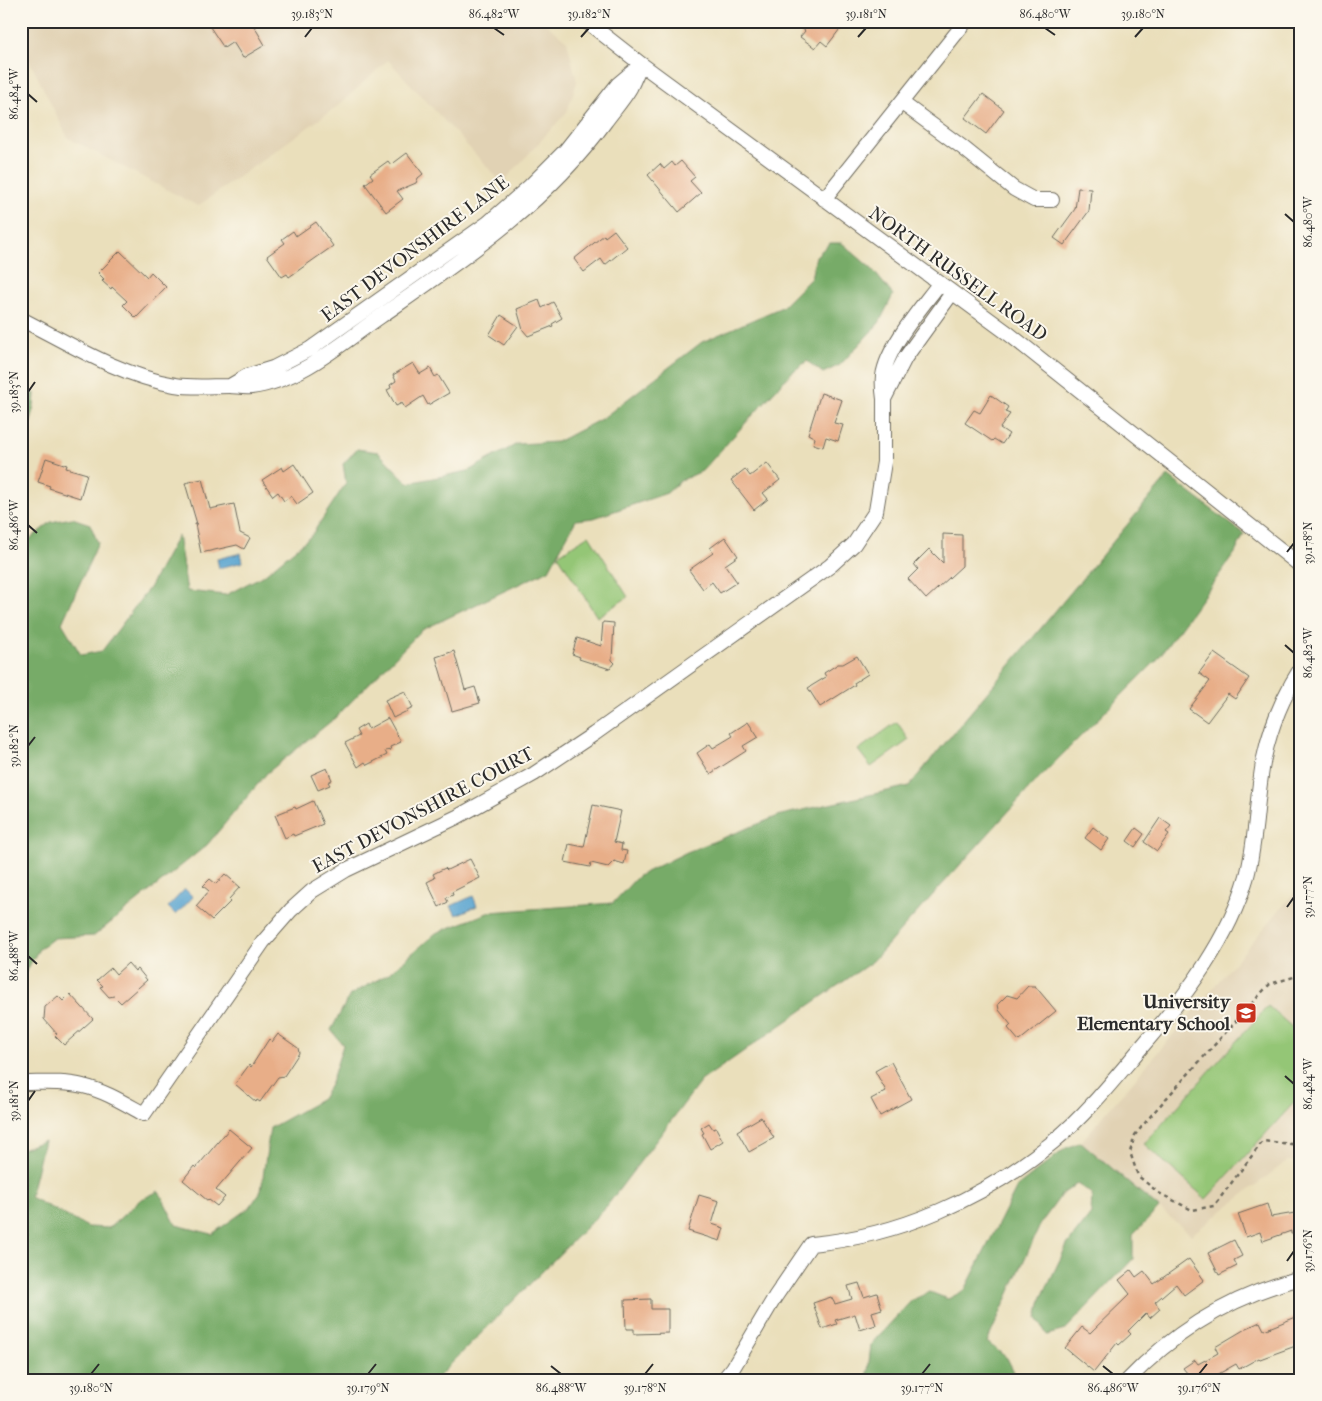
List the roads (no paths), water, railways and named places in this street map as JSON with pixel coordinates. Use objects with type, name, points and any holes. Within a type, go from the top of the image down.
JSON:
[{"type":"street","name":"NORTH RUSSELL ROAD","points":[[586,21],[641,64],[1009,334],[1301,566]]},
{"type":"street","points":[[824,199],[966,21]]},
{"type":"street","name":"EAST DEVONSHIRE LANE","points":[[21,319],[142,378],[177,385],[250,388],[283,378],[315,362],[449,269],[538,199],[578,157],[629,90],[641,64]]},
{"type":"street","points":[[902,103],[962,146],[1014,189],[1034,200],[1052,200]]},
{"type":"street","name":"EAST DEVONSHIRE COURT","points":[[24,1083],[59,1083],[82,1086],[107,1095],[144,1114],[263,942],[286,915],[312,891],[346,870],[456,817],[542,769],[732,636],[848,551],[876,511],[884,462],[883,376],[888,360],[900,338],[939,284]]},
{"type":"street","name":"EAST DEVONSHIRE COURT","points":[[884,399],[904,358],[952,293]]},
{"type":"street","points":[[723,1380],[733,1368],[775,1297],[811,1244],[860,1236],[906,1224],[946,1208],[982,1190],[1020,1166],[1068,1129],[1082,1116],[1156,1031],[1199,974],[1231,920],[1247,876],[1268,739],[1274,719],[1287,690],[1301,668]]},
{"type":"street","points":[[1128,1380],[1179,1335],[1216,1312],[1251,1295],[1301,1278]]},
{"type":"water","points":[[241,553],[243,562],[219,568],[217,559]]},
{"type":"water","points":[[185,889],[193,897],[176,915],[168,907]]},
{"type":"water","points":[[473,896],[477,906],[456,915],[451,906]]},
{"type":"place","name":"University Elementary School","points":[[1246,1013]]}]
